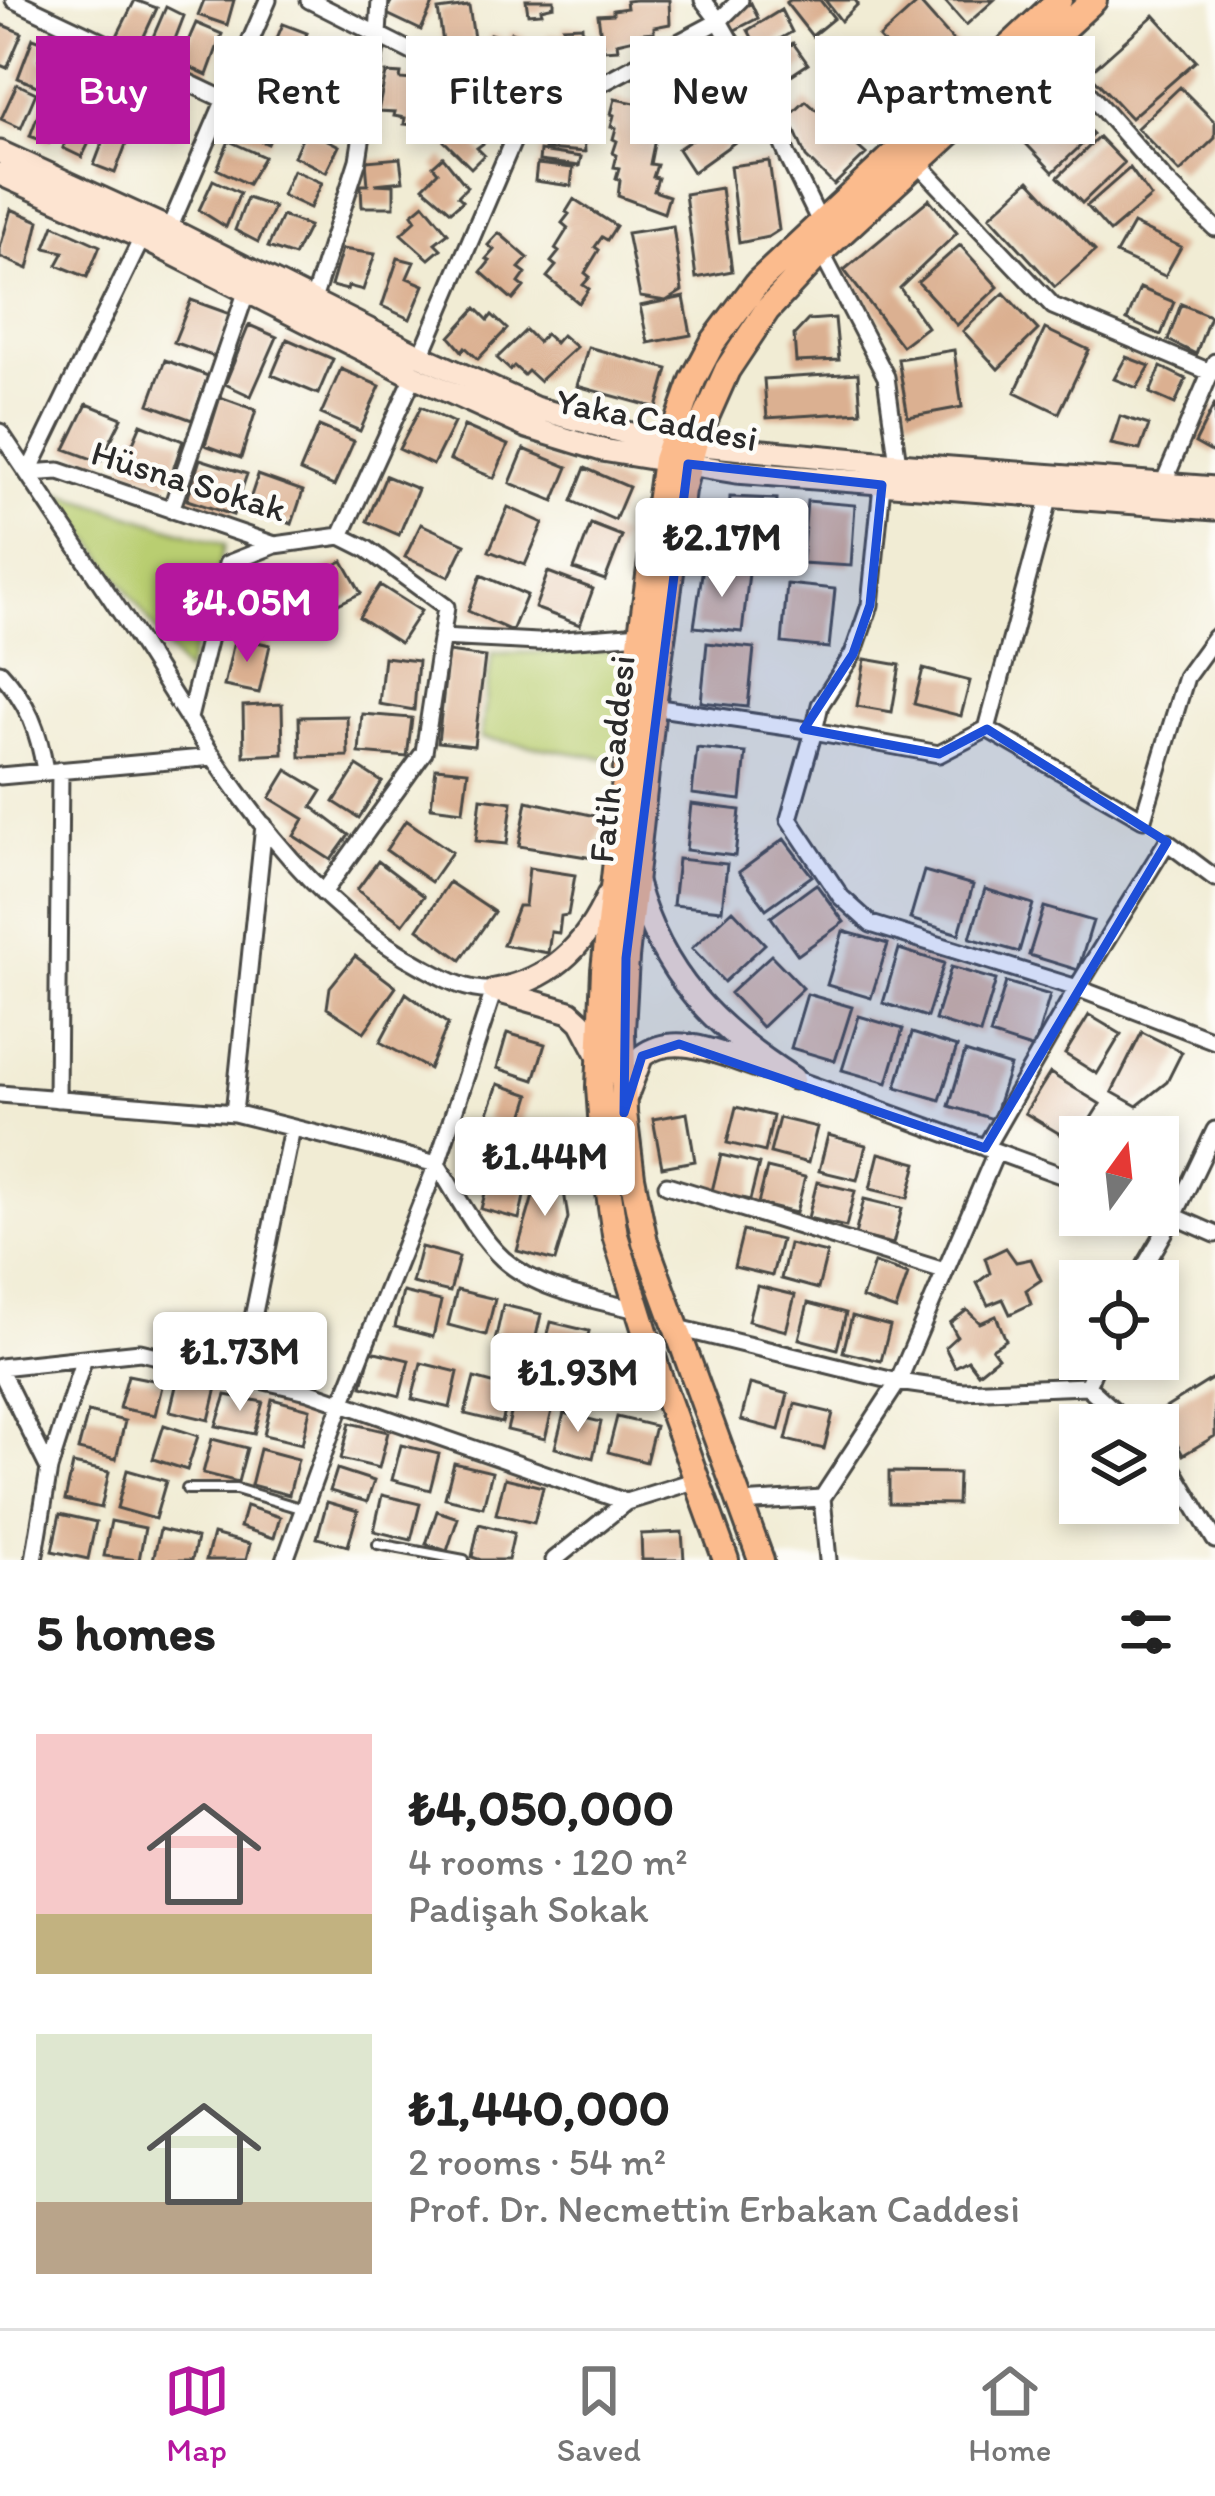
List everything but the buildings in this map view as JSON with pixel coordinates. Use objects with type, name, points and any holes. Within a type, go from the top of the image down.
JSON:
[{"type":"main road","name":"Fatih Caddesi","points":[[612,1114],[623,998],[624,881],[640,634],[693,380],[713,342],[758,282],[1058,0]]},
{"type":"main road","name":"Fatih Caddesi","points":[[1056,36],[1094,0]]},
{"type":"main road","name":"Fatih Caddesi","points":[[612,1114],[599,1056],[602,987],[652,706],[679,452],[746,339],[792,281],[937,144]]},
{"type":"main road","points":[[612,1114],[616,1235],[637,1310],[726,1560]]},
{"type":"main road","points":[[612,1114],[674,1327],[761,1560]]},
{"type":"street","points":[[14,0],[214,95]]},
{"type":"street","points":[[253,36],[268,0]]},
{"type":"street","points":[[309,0],[406,48]]},
{"type":"street","points":[[313,300],[358,160],[380,0]]},
{"type":"street","points":[[703,0],[765,101],[820,222]]},
{"type":"street","points":[[606,81],[719,21],[740,0]]},
{"type":"street","points":[[1095,101],[1165,180],[1215,227]]},
{"type":"street","points":[[169,229],[214,125]]},
{"type":"street","points":[[323,892],[424,752],[446,608],[367,549],[341,536],[512,144]]},
{"type":"street","name":"Yaka Caddesi","points":[[0,152],[313,300],[418,366]]},
{"type":"street","points":[[917,162],[1053,306],[1213,367],[1163,484]]},
{"type":"street","name":"Yaka Caddesi","points":[[0,173],[418,366],[736,472],[1215,509]]},
{"type":"street","points":[[28,473],[142,238]]},
{"type":"street","points":[[821,252],[886,377],[898,464]]},
{"type":"street","points":[[171,510],[247,290]]},
{"type":"street","points":[[3,445],[28,473],[240,796],[323,892],[391,950],[454,983],[483,991],[524,983],[563,961],[624,881],[658,946],[695,999],[759,1056],[793,1078]]},
{"type":"street","name":"Yaka Caddesi","points":[[679,452],[1215,488]]},
{"type":"street","name":"Hüsna Sokak","points":[[28,473],[59,471],[275,545],[341,536]]},
{"type":"street","points":[[882,484],[870,605],[853,654],[820,705],[789,819],[841,897],[871,925],[1077,988],[1215,1041]]},
{"type":"street","points":[[652,706],[939,754],[987,729],[1050,496]]},
{"type":"street","points":[[189,718],[227,564],[275,545]]},
{"type":"street","points":[[441,637],[538,642],[640,634]]},
{"type":"street","points":[[1143,819],[1186,676],[1215,637]]},
{"type":"street","points":[[0,672],[20,693],[52,771],[57,1099]]},
{"type":"street","points":[[987,729],[1143,819],[1215,878]]},
{"type":"street","points":[[0,776],[214,757]]},
{"type":"street","points":[[234,1114],[264,825]]},
{"type":"street","points":[[828,1560],[822,1498],[898,1382],[991,1150],[1077,988],[1167,842]]},
{"type":"street","points":[[494,990],[571,1012],[599,1056]]},
{"type":"street","points":[[285,1560],[437,1164],[494,990]]},
{"type":"street","points":[[612,1114],[646,1053],[662,1045],[690,1046],[793,1078],[1059,1174]]},
{"type":"street","points":[[0,1094],[234,1114],[437,1164],[486,1240],[505,1260],[552,1287],[637,1310]]},
{"type":"street","points":[[241,1376],[292,1128]]},
{"type":"street","points":[[1179,1191],[1215,1130]]},
{"type":"street","points":[[667,1185],[944,1271]]},
{"type":"street","points":[[1179,1219],[1215,1234]]},
{"type":"street","points":[[674,1327],[898,1382],[962,1391],[1087,1385],[1107,1404]]},
{"type":"street","points":[[50,1469],[0,1368],[140,1352],[308,1391],[626,1502]]},
{"type":"street","points":[[38,1559],[50,1469],[84,1358]]},
{"type":"street","points":[[1087,1385],[1089,1380]]},
{"type":"street","points":[[554,1560],[626,1502],[697,1480]]},
{"type":"street","points":[[1179,1480],[1215,1540]]},
{"type":"street","points":[[740,1504],[822,1498]]},
{"type":"lane","points":[[187,1490],[236,1489],[305,1509]]},
{"type":"lane","points":[[378,1544],[464,1560]]},
{"type":"highlighted area","points":[[688,464],[882,485],[870,605],[853,654],[804,729],[939,754],[987,729],[1167,842],[985,1148],[679,1044],[642,1056],[624,1113],[626,958]]},
{"type":"green space","points":[[58,493],[225,545],[186,673]]},
{"type":"green space","points":[[630,651],[620,741],[610,759],[481,738],[492,653]]}]
